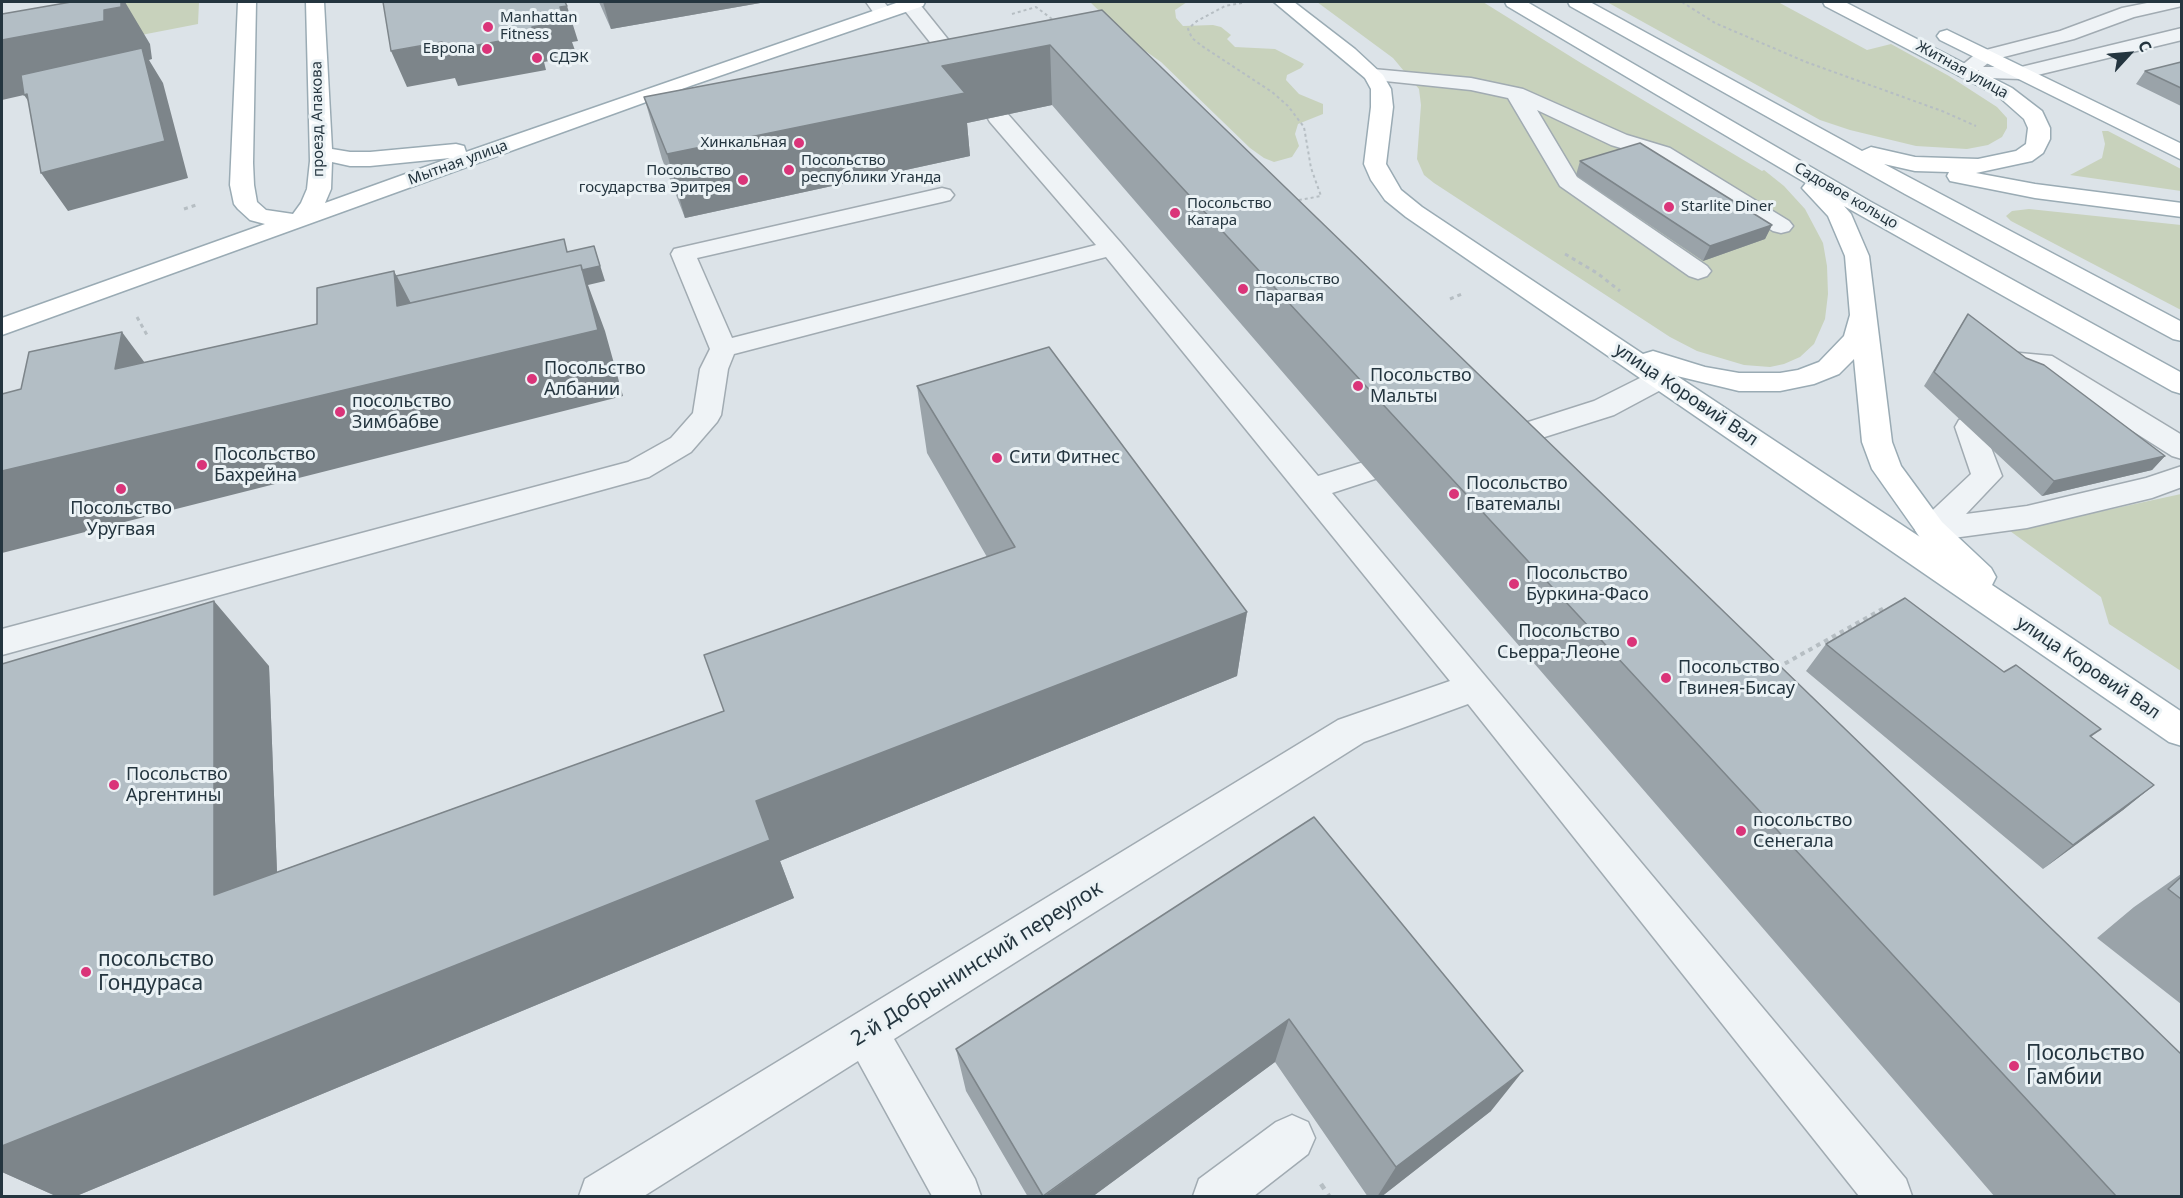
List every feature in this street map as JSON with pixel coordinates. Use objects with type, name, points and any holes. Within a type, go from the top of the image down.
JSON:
[{"type":"main road","points":[[247,2],[242,163],[242,185],[246,204],[258,215],[278,220],[299,220]]},
{"type":"main road","name":"проезд Апакова","points":[[299,220],[312,205],[319,189],[315,2]]},
{"type":"main road","name":"Мытная улица","points":[[2,327],[511,144],[879,7],[912,2]]},
{"type":"main road","points":[[1282,2],[1348,52],[1373,75]]},
{"type":"main road","name":"Садовое кольцо","points":[[1514,2],[1756,145],[2181,385]]},
{"type":"main road","points":[[1577,2],[1802,128],[2181,333]]},
{"type":"main road","name":"Житная улица","points":[[1802,128],[1873,154],[1915,164],[1978,166],[2024,156],[2035,148],[2039,139],[2040,128],[2034,116],[2005,92],[1832,2]]},
{"type":"main road","name":"Житная улица","points":[[1932,28],[2181,153]]},
{"type":"main road","name":"улица Коровий Вал","points":[[1373,75],[1380,89],[1382,107],[1375,145],[1375,164],[1382,180],[1393,195],[1414,212],[2181,731]]},
{"type":"main road","points":[[320,153],[350,159],[369,159],[511,144]]},
{"type":"main road","points":[[1756,145],[1809,183],[1839,214],[1857,256],[1877,442],[1887,469],[1931,530],[1990,587],[2079,662]]},
{"type":"main road","points":[[1873,154],[1990,183],[2181,210]]},
{"type":"main road","points":[[1592,331],[1661,362],[1701,375],[1739,382],[1780,382],[1804,378],[1828,368],[1847,351],[1857,337],[1863,314]]},
{"type":"street","points":[[912,2],[990,106],[1112,248],[1475,687],[1889,1197]]},
{"type":"street","points":[[1965,71],[1986,56],[2067,35],[2129,12],[2177,2]]},
{"type":"street","points":[[1965,71],[2021,73],[2181,34]]},
{"type":"street","points":[[1373,75],[1488,98],[1516,93],[1619,140],[1662,153],[1781,225]]},
{"type":"street","points":[[1516,93],[1568,181],[1698,271]]},
{"type":"street","points":[[2,642],[638,470],[681,445],[706,415],[714,369],[723,349],[683,254],[942,195]]},
{"type":"street","points":[[723,349],[1112,248]]},
{"type":"street","points":[[1998,359],[2042,362],[2181,449]]},
{"type":"street","points":[[1535,463],[1497,430],[1604,408],[1662,378]]},
{"type":"street","points":[[1931,530],[1987,477],[1969,427]]},
{"type":"street","points":[[1311,489],[1367,471]]},
{"type":"street","points":[[1931,530],[2027,517],[2152,487],[2181,476]]},
{"type":"street","name":"2-й Добрынинский переулок","points":[[602,1197],[1351,731],[1475,687]]},
{"type":"street","points":[[866,1032],[958,1197]]},
{"type":"street","points":[[1215,1197],[1292,1138]]},
{"type":"path","points":[[1682,2],[1715,23],[1806,62],[1942,111],[1982,128]]},
{"type":"path","points":[[1243,3],[1225,6],[1197,21],[1188,29],[1192,38],[1202,46],[1272,92],[1288,106],[1304,127],[1311,168],[1321,196],[1286,203]]},
{"type":"path","points":[[1012,14],[1036,7],[1063,27]]},
{"type":"path","points":[[184,209],[196,205]]},
{"type":"path","points":[[1564,254],[1597,273],[1620,291]]},
{"type":"path","points":[[134,312],[147,335]]},
{"type":"path","points":[[1774,670],[1886,607]]},
{"type":"green space","points":[[112,2],[199,2],[198,24],[2,62],[2,26]]},
{"type":"green space","points":[[1090,2],[1187,2],[1175,10],[1176,18],[1183,26],[1221,27],[1231,35],[1227,39],[1235,47],[1275,49],[1304,64],[1287,75],[1286,80],[1299,94],[1323,104],[1323,114],[1298,124],[1295,134],[1299,146],[1292,157],[1274,162],[1264,158],[1250,148],[1161,62],[1127,38]]},
{"type":"green space","points":[[1317,2],[1483,2],[1581,63],[1762,171],[1764,170],[1784,186],[1805,209],[1823,243],[1828,294],[1825,319],[1814,344],[1800,357],[1770,367],[1744,365],[1697,351],[1670,337],[1434,183],[1424,175],[1417,159],[1421,105],[1419,89],[1393,58]]},
{"type":"green space","points":[[1607,2],[1778,2],[1867,50],[1891,44],[1949,76],[1997,107],[2007,118],[2007,128],[2002,137],[1988,145],[1967,149],[1916,146],[1850,130],[1820,120]]},
{"type":"green space","points":[[2102,131],[2108,131],[2181,169],[2181,191],[2070,175],[2102,158],[2105,144]]},
{"type":"green space","points":[[2029,209],[2181,225],[2181,310],[2011,221],[2006,216],[2012,211]]},
{"type":"green space","points":[[2181,494],[2181,671],[2109,624],[2101,597],[2010,531]]},
{"type":"building","points":[[71,2],[121,2],[121,7],[104,10],[104,21],[2,40],[2,14]]},
{"type":"building","points":[[383,2],[565,2],[567,6],[560,7],[565,21],[532,27],[534,35],[444,51],[442,42],[391,51]]},
{"type":"building","points":[[1102,10],[2181,1054],[2181,1197],[2117,1197],[1050,45],[942,66],[965,93],[667,154],[644,97]]},
{"type":"building","points":[[142,48],[165,141],[41,173],[27,94],[24,95],[21,75]]},
{"type":"building","points":[[2181,62],[2181,88],[2145,71]]},
{"type":"building","name":"Starlite Diner","points":[[1640,143],[1772,225],[1710,246],[1580,161]]},
{"type":"building","points":[[564,239],[567,252],[594,246],[600,266],[582,270],[581,265],[410,303],[396,276]]},
{"type":"building","points":[[581,265],[598,330],[2,471],[2,394],[21,389],[29,352],[122,332],[115,369],[317,324],[317,288],[394,271],[397,306]]},
{"type":"building","points":[[1968,314],[2026,358],[2044,365],[2165,456],[2054,481],[1934,372]]},
{"type":"building","points":[[1049,347],[1247,612],[756,801],[770,840],[2,1146],[2,664],[214,601],[214,895],[724,711],[704,655],[1015,547],[917,386]]},
{"type":"building","points":[[1905,598],[2004,672],[2016,665],[2101,729],[2090,736],[2154,785],[2073,845],[1826,644]]},
{"type":"building","points":[[1314,817],[1523,1071],[1396,1167],[1289,1019],[1043,1196],[956,1049]]},
{"type":"building","points":[[2181,877],[2181,899],[2168,889]]},
{"type":"place","name":"Manhattan Fitness","points":[[488,27]]},
{"type":"place","name":"Европа","points":[[487,49]]},
{"type":"place","name":"СДЭК","points":[[537,58]]},
{"type":"place","name":"Хинкальная","points":[[799,143]]},
{"type":"place","name":"Посольство республики Уганда","points":[[789,170]]},
{"type":"place","name":"Посольство государства Эритрея","points":[[743,180]]},
{"type":"place","name":"Starlite Diner","points":[[1669,207]]},
{"type":"place","name":"Посольство Катара","points":[[1175,213]]},
{"type":"place","name":"Посольство Парагвая","points":[[1243,289]]},
{"type":"place","name":"Посольство Албании","points":[[532,379]]},
{"type":"place","name":"Посольство Мальты","points":[[1358,386]]},
{"type":"place","name":"посольство Зимбабве","points":[[340,412]]},
{"type":"place","name":"Сити Фитнес","points":[[997,458]]},
{"type":"place","name":"Посольство Бахрейна","points":[[202,465]]},
{"type":"place","name":"Посольство Уругвая","points":[[121,489]]},
{"type":"place","name":"Посольство Гватемалы","points":[[1454,494]]},
{"type":"place","name":"Посольство Буркина-Фасо","points":[[1514,584]]},
{"type":"place","name":"Посольство Сьерра-Леоне","points":[[1632,642]]},
{"type":"place","name":"Посольство Гвинея-Бисау","points":[[1666,678]]},
{"type":"place","name":"Посольство Аргентины","points":[[114,785]]},
{"type":"place","name":"посольство Сенегала","points":[[1741,831]]},
{"type":"place","name":"посольство Гондураса","points":[[86,972]]},
{"type":"place","name":"Посольство Гамбии","points":[[2014,1066]]}]
